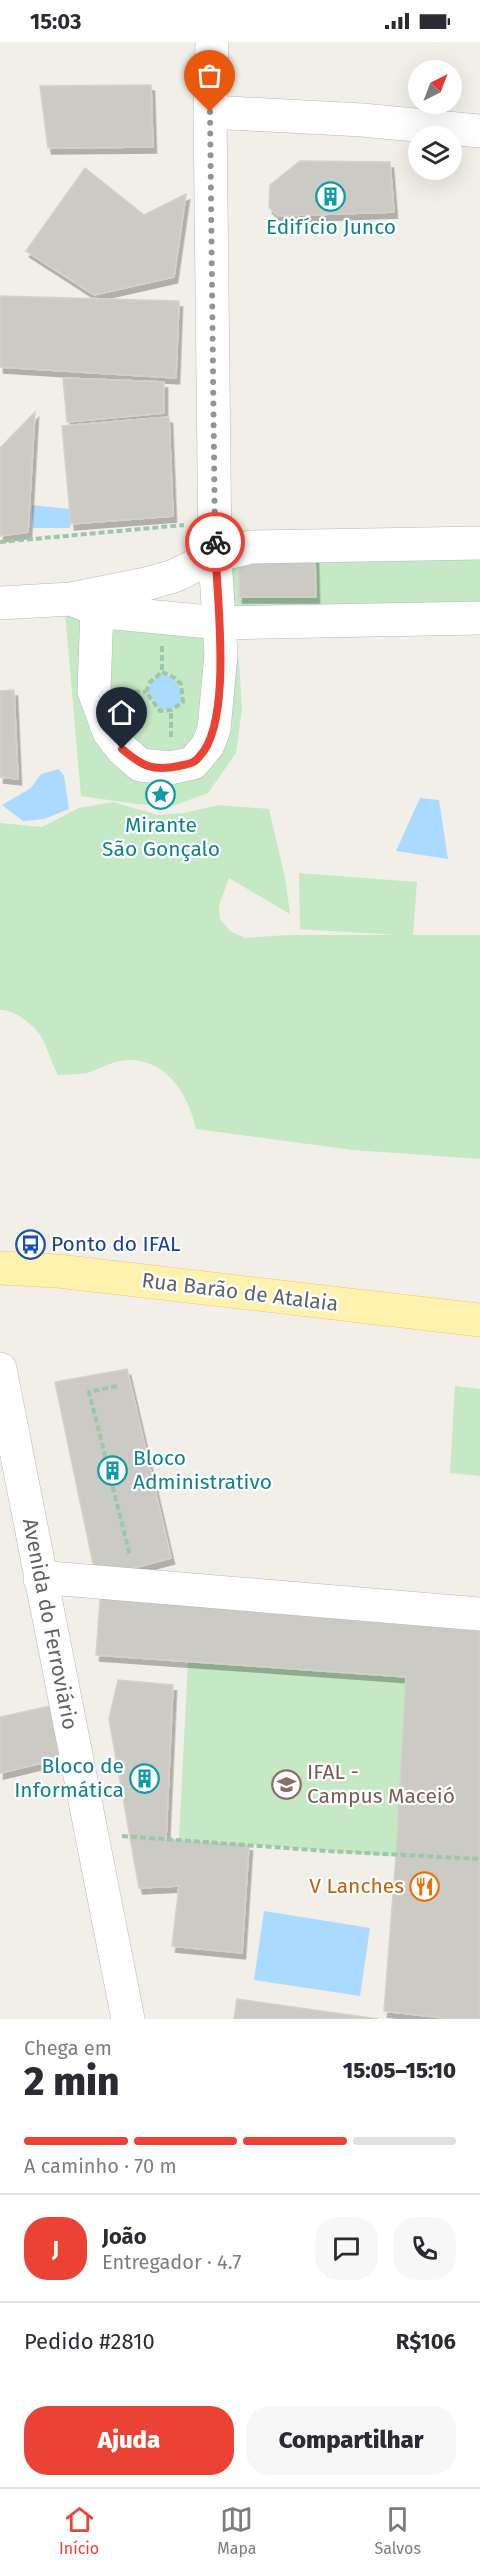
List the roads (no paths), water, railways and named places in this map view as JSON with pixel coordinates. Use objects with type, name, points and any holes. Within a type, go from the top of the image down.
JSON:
[{"type":"main road","name":"Rua Barão de Atalaia","points":[[0,1268],[58,1271],[480,1320]]},
{"type":"street","points":[[84,604],[94,691],[109,732],[122,749],[140,765],[170,768],[193,763],[208,745],[214,729],[218,696],[220,623],[215,556],[210,112],[212,42]]},
{"type":"street","points":[[210,112],[362,120],[480,131]]},
{"type":"street","points":[[0,603],[84,604],[174,576],[215,556],[251,547],[480,543]]},
{"type":"street","points":[[84,604],[105,612],[220,623],[480,618]]},
{"type":"street","name":"Avenida do Ferroviário","points":[[0,1370],[128,2019]]},
{"type":"street","points":[[40,1579],[480,1614]]},
{"type":"water","points":[[32,505],[70,509],[70,528],[33,528]]},
{"type":"water","points":[[163,674],[177,684],[182,702],[171,709],[161,710],[148,692],[151,682]]},
{"type":"water","points":[[59,769],[64,776],[69,809],[44,819],[23,821],[2,805],[31,788],[41,774]]},
{"type":"water","points":[[420,798],[439,800],[448,859],[396,851]]},
{"type":"water","points":[[264,1911],[370,1928],[360,1996],[254,1980]]},
{"type":"place","name":"Edifício Junco","points":[[331,196]]},
{"type":"place","name":"Mirante São Gonçalo","points":[[161,794]]},
{"type":"place","name":"Ponto do IFAL","points":[[30,1244]]},
{"type":"place","name":"Bloco Administrativo","points":[[112,1470]]},
{"type":"place","name":"Bloco de Informática","points":[[145,1778]]},
{"type":"place","name":"IFAL - Campus Maceió","points":[[286,1784]]},
{"type":"place","name":"V Lanches","points":[[425,1886]]}]
